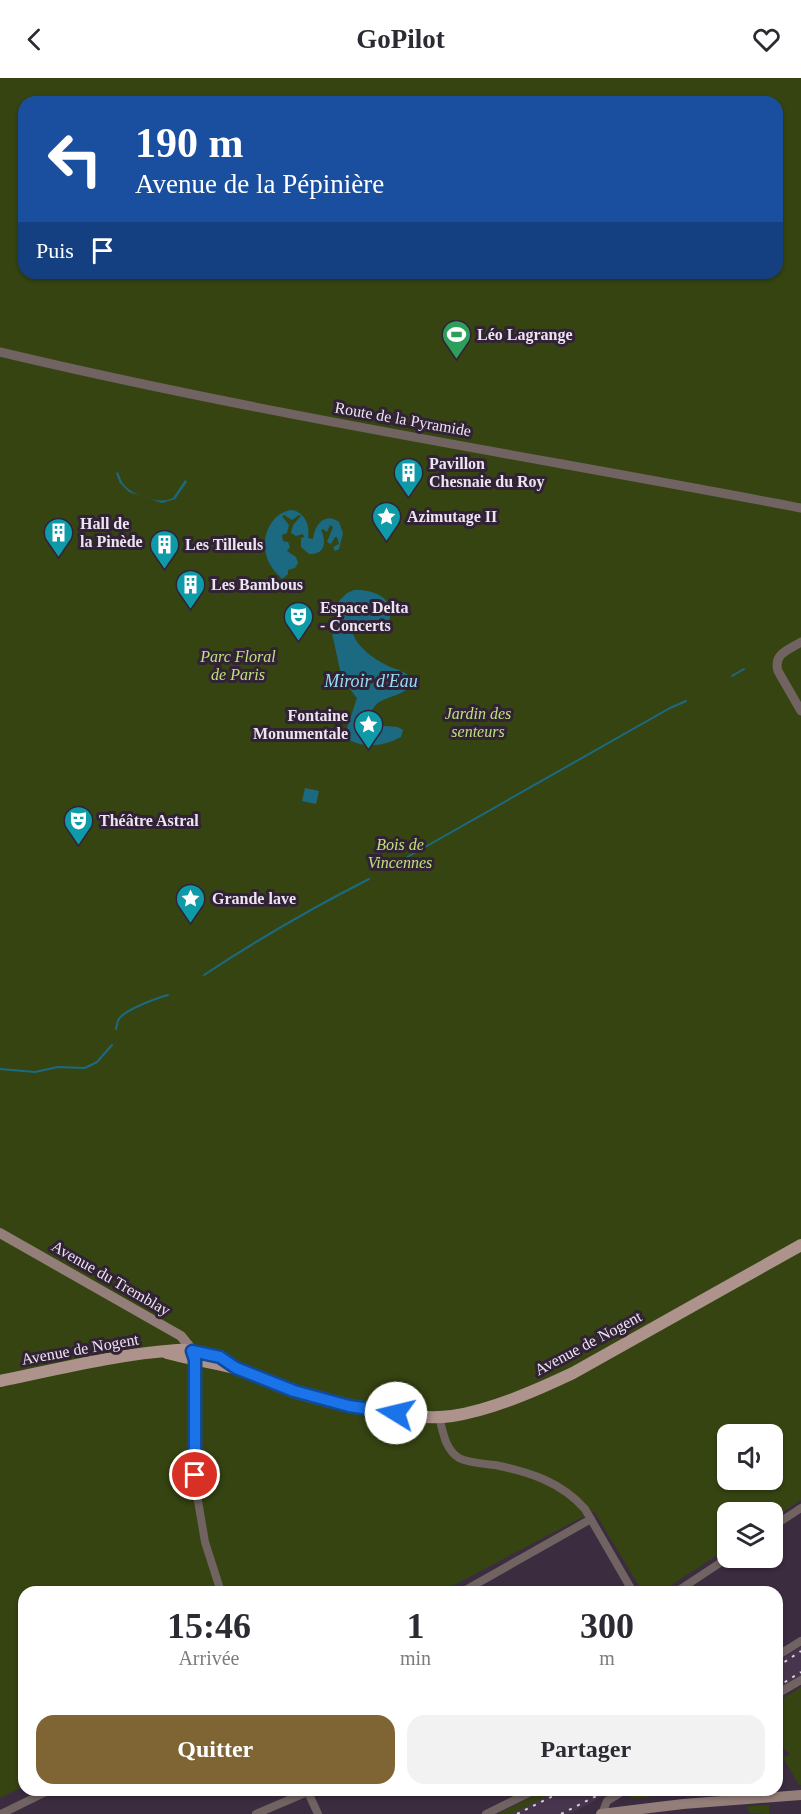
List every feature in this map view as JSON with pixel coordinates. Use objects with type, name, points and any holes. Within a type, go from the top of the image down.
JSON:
[{"type":"main road","name":"Avenue du Tremblay","points":[[0,1233],[181,1336],[194,1356]]},
{"type":"main road","name":"Avenue de Nogent","points":[[0,1381],[141,1353],[167,1353],[176,1350],[236,1368],[294,1391],[349,1406],[439,1417],[461,1414],[536,1390],[573,1373],[801,1245]]},
{"type":"main road","points":[[181,1336],[220,1357]]},
{"type":"main road","name":"Avenue de Nogent","points":[[194,1356],[220,1357],[236,1368]]},
{"type":"main road","points":[[783,1795],[801,1795]]},
{"type":"main road","points":[[601,1814],[737,1796]]},
{"type":"street","name":"Route de la Pyramide","points":[[0,352],[270,410],[801,508]]},
{"type":"street","points":[[801,642],[781,654],[777,660],[778,671],[801,711]]},
{"type":"street","points":[[194,1356],[197,1497],[205,1542],[219,1586]]},
{"type":"street","points":[[439,1417],[447,1444],[459,1458],[516,1469],[552,1482],[575,1498],[591,1518],[630,1586]]},
{"type":"street","points":[[783,1520],[801,1508]]},
{"type":"street","points":[[472,1586],[591,1518]]},
{"type":"street","points":[[685,1586],[717,1565]]},
{"type":"street","points":[[783,1652],[801,1641]]},
{"type":"street","points":[[783,1691],[801,1680]]},
{"type":"street","points":[[1,1814],[38,1796]]},
{"type":"street","points":[[256,1814],[296,1796]]},
{"type":"street","points":[[311,1796],[318,1814]]},
{"type":"street","points":[[486,1814],[523,1796]]},
{"type":"street","points":[[601,1814],[607,1801],[615,1796]]},
{"type":"shaded area","points":[[801,1647],[801,1676],[783,1687],[783,1658]]},
{"type":"shaded area","points":[[534,1796],[604,1796],[570,1814],[498,1814]]},
{"type":"green space","name":"Bois de Vincennes","points":[[0,78],[801,78],[801,1500],[783,1512],[783,1502],[717,1502],[717,1555],[670,1586],[639,1586],[594,1511],[452,1586],[18,1586],[18,1789],[0,1798]]},
{"type":"green space","points":[[801,1687],[801,1785],[783,1758],[790,1754],[783,1747],[783,1698]]},
{"type":"green space","points":[[534,1796],[547,1796],[511,1814],[498,1814]]},
{"type":"green space","points":[[630,1796],[650,1797],[631,1799]]},
{"type":"green space","points":[[769,1805],[769,1814],[749,1813],[748,1806]]},
{"type":"water","points":[[118,472],[124,485],[140,496],[129,492],[120,483],[116,473]]},
{"type":"water","points":[[185,480],[187,482],[175,499],[162,503],[149,499],[173,498]]},
{"type":"water","points":[[293,510],[301,514],[306,521],[308,538],[313,539],[318,524],[329,518],[339,522],[343,533],[339,549],[335,551],[333,547],[339,544],[337,537],[331,544],[327,542],[333,527],[330,525],[327,532],[321,530],[324,539],[323,547],[314,554],[309,554],[301,547],[303,534],[296,536],[291,533],[293,525],[301,516],[292,520],[282,516],[289,525],[287,533],[282,535],[283,541],[288,542],[290,547],[287,551],[296,557],[298,563],[295,568],[288,570],[288,574],[282,579],[268,561],[265,540],[274,520],[286,511]]},
{"type":"water","name":"Miroir d'Eau","points":[[354,590],[369,591],[382,596],[390,606],[391,613],[389,621],[378,626],[368,621],[355,624],[352,628],[356,640],[371,655],[405,673],[412,681],[409,688],[382,700],[372,711],[370,720],[373,725],[398,727],[403,730],[401,737],[380,745],[365,745],[344,737],[357,698],[342,679],[332,633],[339,601]]},
{"type":"water","points":[[305,788],[319,791],[316,804],[302,801]]},
{"type":"waterway","points":[[732,676],[744,669]]},
{"type":"waterway","points":[[388,868],[686,701]]},
{"type":"waterway","points":[[204,975],[285,925],[369,879]]},
{"type":"waterway","points":[[116,1029],[117,1022],[127,1012],[168,995]]},
{"type":"waterway","points":[[0,1069],[35,1072],[58,1067],[85,1068],[97,1062],[112,1045]]},
{"type":"railway","points":[[783,1663],[801,1651]]},
{"type":"railway","points":[[783,1683],[801,1672]]},
{"type":"railway","points":[[517,1814],[553,1796]]},
{"type":"railway","points":[[561,1814],[596,1796]]},
{"type":"place","name":"Léo Lagrange","points":[[456,360]]},
{"type":"place","name":"Pavillon Chesnaie du Roy","points":[[408,498]]},
{"type":"place","name":"Azimutage II","points":[[386,542]]},
{"type":"place","name":"Hall de la Pinède","points":[[59,558]]},
{"type":"place","name":"Les Tilleuls","points":[[164,570]]},
{"type":"place","name":"Les Bambous","points":[[190,610]]},
{"type":"place","name":"Espace Delta - Concerts","points":[[299,642]]},
{"type":"place","name":"Fontaine Monumentale","points":[[369,750]]},
{"type":"place","name":"Théâtre Astral","points":[[78,846]]},
{"type":"place","name":"Grande lave","points":[[191,924]]},
{"type":"route","points":[[195,1475],[196,1399],[195,1360],[192,1351],[220,1357],[236,1368],[294,1391],[349,1406],[396,1413]]},
{"type":"park label","name":"Parc Floral de Paris","points":[[238,665]]},
{"type":"park label","name":"Jardin des senteurs","points":[[478,722]]}]
